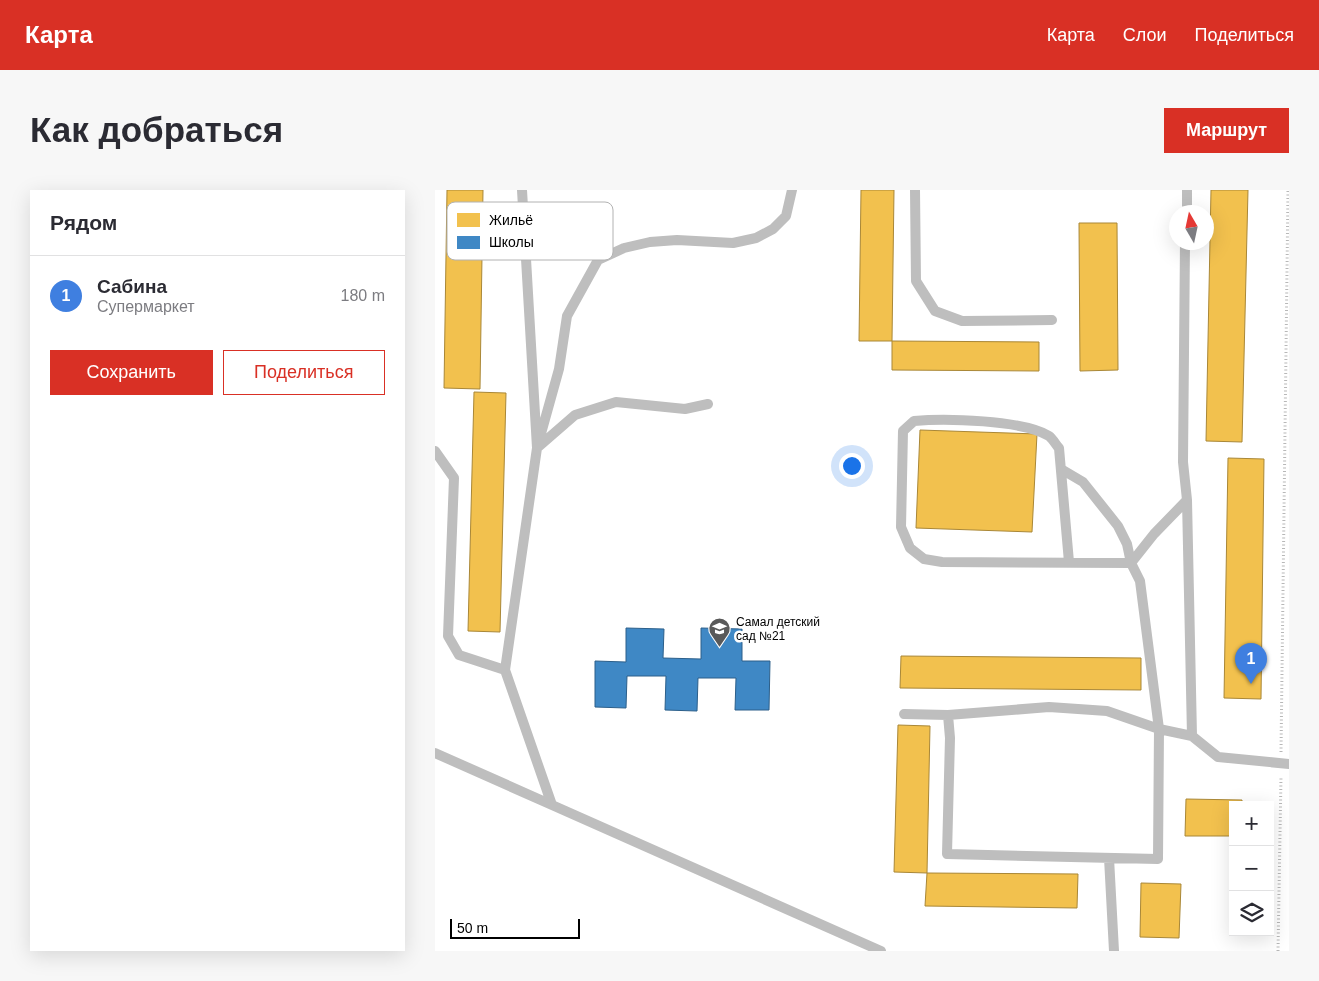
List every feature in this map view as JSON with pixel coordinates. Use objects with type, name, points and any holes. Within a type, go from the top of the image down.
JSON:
[{"type":"lane","points":[[613,253],[624,248],[651,242],[677,240],[733,243],[756,238],[773,229],[786,216],[792,190]]},
{"type":"lane","points":[[915,190],[916,281],[935,311],[962,321],[1052,320]]},
{"type":"lane","points":[[1187,190],[1187,205]]},
{"type":"lane","points":[[1185,250],[1183,462],[1187,500],[1192,736]]},
{"type":"lane","points":[[526,260],[537,448]]},
{"type":"lane","points":[[552,805],[505,670],[537,448],[559,369],[567,316],[598,260]]},
{"type":"lane","points":[[537,448],[575,415],[615,402],[685,409],[708,404]]},
{"type":"lane","points":[[1069,562],[1059,448],[1050,436],[1013,424],[938,419],[914,421],[903,431],[901,527],[910,548],[924,559],[942,562],[1131,563]]},
{"type":"lane","points":[[435,451],[454,478],[448,636],[459,655],[505,670]]},
{"type":"lane","points":[[948,715],[950,738],[947,854],[1158,859],[1159,729],[1140,581],[1131,563],[1127,544],[1118,526],[1083,482],[1061,469]]},
{"type":"lane","points":[[1131,563],[1154,534],[1187,500]]},
{"type":"lane","points":[[904,714],[948,715],[1059,708],[1107,711],[1159,729],[1192,736],[1218,757],[1285,763]]},
{"type":"lane","points":[[435,753],[881,951]]},
{"type":"lane","points":[[1109,858],[1114,951]]},
{"type":"path","points":[[1278,951],[1285,763],[1288,190]]},
{"type":"building: Жильё","points":[[447,190],[483,190],[483,202],[447,202],[447,260],[482,260],[480,389],[444,388]]},
{"type":"building: Жильё","points":[[861,190],[894,190],[892,341],[859,341]]},
{"type":"building: Жильё","points":[[1211,190],[1248,190],[1242,442],[1206,441],[1210,250],[1214,250],[1214,205],[1211,205]]},
{"type":"building: Жильё","points":[[1079,223],[1117,223],[1118,370],[1080,371]]},
{"type":"building: Жильё","points":[[892,341],[1039,342],[1039,371],[892,370]]},
{"type":"building: Жильё","points":[[474,392],[506,393],[500,632],[468,631]]},
{"type":"building: Жильё","points":[[920,430],[1037,434],[1032,532],[916,528]]},
{"type":"building: Жильё","points":[[1228,458],[1264,459],[1261,699],[1224,698]]},
{"type":"building: Жильё","points":[[901,656],[1141,658],[1141,690],[900,688]]},
{"type":"building: Жильё","points":[[898,725],[930,726],[927,873],[894,872]]},
{"type":"building: Жильё","points":[[1186,799],[1242,800],[1229,801],[1229,836],[1185,836]]},
{"type":"building: Жильё","points":[[927,873],[1078,874],[1077,908],[925,906]]},
{"type":"building: Жильё","points":[[1141,883],[1181,884],[1179,938],[1140,937]]},
{"type":"building: Школы","points":[[626,628],[664,629],[663,658],[701,659],[701,628],[742,629],[742,661],[770,661],[769,710],[735,710],[736,678],[698,678],[697,711],[665,710],[666,676],[627,676],[626,708],[595,707],[595,661],[626,662]]},
{"type":"place","name":"Самал детский сад №21","points":[[720,648]]},
{"type":"place","name":"Сабина","points":[[1251,684]]}]
